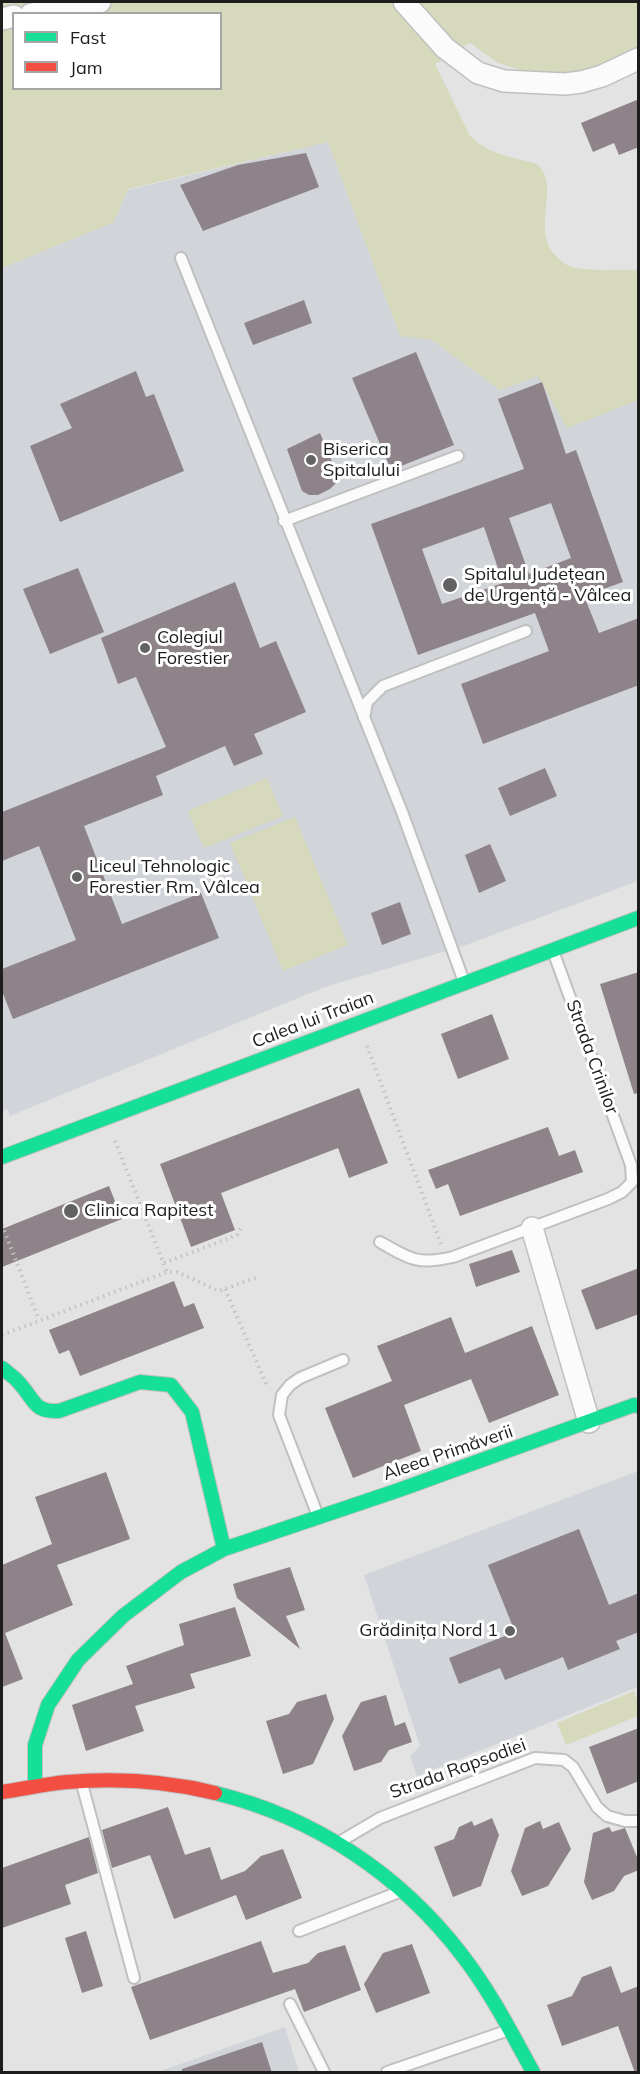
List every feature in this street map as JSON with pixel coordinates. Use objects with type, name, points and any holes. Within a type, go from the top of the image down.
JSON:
[{"type":"street","points":[[42,12],[100,2]]},
{"type":"street","points":[[404,2],[445,48],[478,73],[504,81],[565,84],[581,82],[602,76],[639,59]]},
{"type":"street","name":"Calea lui Traian","points":[[2,1157],[639,918]]},
{"type":"street","points":[[532,1228],[589,1422]]},
{"type":"street","points":[[2,1368],[22,1386],[36,1408],[48,1412],[59,1411],[140,1382],[171,1385],[192,1412],[224,1549]]},
{"type":"street","name":"Aleea Primăverii","points":[[35,1785],[35,1745],[48,1705],[78,1660],[123,1616],[172,1579],[224,1549],[639,1406]]},
{"type":"street","points":[[2,1792],[35,1785],[81,1781],[134,1780],[173,1783],[214,1791],[280,1812],[340,1842],[402,1890],[451,1941],[482,1984],[510,2029],[533,2073]]},
{"type":"lane","points":[[181,258],[402,812],[464,982]]},
{"type":"lane","points":[[284,521],[458,456]]},
{"type":"lane","points":[[364,719],[367,702],[382,686],[526,631]]},
{"type":"lane","name":"Strada Crinilor","points":[[380,1242],[406,1257],[430,1262],[446,1259],[622,1192],[632,1182],[635,1163],[552,949]]},
{"type":"lane","points":[[318,1516],[279,1415],[282,1395],[300,1378],[343,1360]]},
{"type":"lane","name":"Strada Rapsodiei","points":[[340,1842],[380,1818],[535,1758],[564,1760],[573,1767],[597,1806],[607,1816],[625,1821],[639,1821]]},
{"type":"lane","points":[[81,1781],[134,1978]]},
{"type":"lane","points":[[299,1931],[402,1890]]},
{"type":"lane","points":[[290,2004],[324,2073]]},
{"type":"lane","points":[[387,2073],[510,2029]]},
{"type":"path","points":[[374,1066],[446,1259]]},
{"type":"path","points":[[106,1117],[167,1272]]},
{"type":"path","points":[[2,1225],[39,1320]]},
{"type":"path","points":[[164,1263],[237,1234],[243,1225]]},
{"type":"path","points":[[2,1335],[167,1272],[177,1272],[219,1291],[258,1277]]},
{"type":"path","points":[[225,1289],[279,1415]]},
{"type":"shaded area","points":[[328,142],[400,336],[432,340],[500,390],[538,376],[628,403],[638,400],[638,881],[466,945],[325,987],[10,1116],[7,1109],[2,1111],[2,268],[114,222],[128,190]]},
{"type":"shaded area","name":"Grădinița Nord 1","points":[[638,1471],[638,1687],[417,1776],[410,1756],[420,1746],[364,1575]]},
{"type":"shaded area","points":[[285,2027],[299,2072],[158,2072]]},
{"type":"green space","points":[[2,2],[638,2],[638,50],[581,75],[530,73],[498,63],[470,43],[435,64],[470,136],[493,151],[537,164],[544,173],[547,184],[545,232],[548,244],[555,255],[565,264],[576,268],[638,270],[638,400],[567,428],[538,376],[500,390],[432,340],[400,336],[328,142],[128,189],[114,222],[2,268]]},
{"type":"green space","points":[[267,778],[283,816],[204,848],[188,811]]},
{"type":"green space","points":[[295,817],[348,945],[283,971],[230,843]]},
{"type":"green space","points":[[634,1691],[638,1703],[638,1716],[566,1745],[557,1723]]},
{"type":"building","points":[[639,99],[639,147],[619,155],[614,143],[593,152],[581,123]]},
{"type":"building","points":[[306,153],[319,187],[203,231],[180,185],[238,165]]},
{"type":"building","points":[[304,300],[312,323],[253,345],[244,323]]},
{"type":"building","points":[[416,352],[454,445],[391,470],[352,378]]},
{"type":"building","points":[[136,371],[146,397],[154,394],[184,471],[60,522],[30,446],[72,428],[60,404]]},
{"type":"building","points":[[542,382],[566,454],[576,450],[623,582],[584,596],[599,633],[639,618],[639,685],[483,744],[461,684],[549,651],[535,613],[418,655],[371,524],[524,469],[498,399]],"holes":[[[551,503],[571,558],[529,574],[509,518]],[[484,527],[503,583],[442,604],[422,549]]]},
{"type":"building","name":"Biserica Spitalului","points":[[320,433],[336,471],[337,482],[330,489],[318,495],[309,495],[302,491],[287,449]]},
{"type":"building","points":[[78,568],[104,632],[50,654],[23,589]]},
{"type":"building","points":[[235,582],[260,648],[276,641],[306,712],[254,734],[263,754],[234,766],[225,746],[156,776],[163,795],[84,826],[122,924],[201,893],[219,938],[13,1019],[2,991],[2,969],[76,940],[39,846],[2,861],[2,812],[166,747],[136,677],[118,684],[101,638]]},
{"type":"building","points":[[545,768],[557,796],[510,816],[498,788]]},
{"type":"building","points":[[490,844],[506,881],[479,893],[465,855]]},
{"type":"building","points":[[400,902],[411,934],[382,945],[371,913]]},
{"type":"building","points":[[639,972],[639,1093],[634,1094],[600,984]]},
{"type":"building","points":[[492,1014],[509,1059],[458,1079],[441,1034]]},
{"type":"building","points":[[359,1088],[388,1163],[349,1178],[338,1148],[221,1193],[235,1230],[191,1247],[160,1164]]},
{"type":"building","points":[[548,1127],[559,1156],[575,1150],[583,1172],[460,1216],[448,1184],[436,1189],[428,1170]]},
{"type":"building","points":[[109,1186],[122,1219],[2,1267],[2,1229]]},
{"type":"building","points":[[512,1250],[520,1272],[476,1287],[469,1264]]},
{"type":"building","points":[[639,1268],[639,1314],[596,1330],[581,1290]]},
{"type":"building","points":[[174,1281],[184,1307],[194,1303],[204,1328],[80,1376],[69,1350],[59,1354],[49,1330]]},
{"type":"building","points":[[451,1317],[465,1353],[532,1326],[559,1395],[489,1423],[471,1379],[404,1405],[421,1451],[353,1478],[325,1408],[392,1381],[377,1346]]},
{"type":"building","points":[[106,1472],[130,1539],[57,1565],[73,1605],[5,1633],[23,1679],[2,1687],[2,1565],[52,1544],[35,1497]]},
{"type":"building","points":[[579,1529],[609,1605],[639,1593],[639,1632],[616,1641],[620,1649],[568,1670],[563,1657],[505,1680],[500,1668],[459,1684],[449,1658],[515,1632],[488,1565]]},
{"type":"building","points":[[290,1567],[305,1610],[286,1616],[300,1649],[237,1598],[233,1584]]},
{"type":"building","points":[[235,1607],[251,1656],[190,1674],[195,1688],[135,1706],[144,1731],[86,1751],[72,1705],[133,1684],[126,1666],[184,1645],[179,1624]]},
{"type":"building","points":[[326,1694],[334,1719],[313,1764],[283,1774],[266,1721],[289,1714],[297,1702]]},
{"type":"building","points":[[386,1695],[395,1726],[405,1722],[412,1742],[389,1750],[381,1762],[354,1771],[342,1736],[361,1702]]},
{"type":"building","points":[[639,1728],[639,1781],[607,1794],[589,1747]]},
{"type":"building","points":[[168,1807],[185,1855],[210,1847],[221,1880],[245,1871],[261,1856],[283,1849],[302,1898],[246,1920],[236,1895],[174,1919],[150,1855],[112,1868],[102,1830]]},
{"type":"building","points":[[492,1818],[499,1835],[481,1886],[453,1897],[434,1847],[454,1839],[459,1827],[472,1821],[474,1826]]},
{"type":"building","points":[[540,1821],[543,1829],[559,1822],[571,1849],[548,1886],[522,1896],[511,1871],[525,1828]]},
{"type":"building","points":[[609,1827],[612,1832],[625,1828],[639,1862],[639,1870],[624,1876],[614,1891],[592,1900],[584,1882],[593,1833]]},
{"type":"building","points":[[89,1837],[98,1873],[65,1885],[71,1904],[2,1928],[2,1868]]},
{"type":"building","points":[[86,1931],[103,1986],[82,1993],[65,1938]]},
{"type":"building","points":[[261,1941],[273,1973],[308,1963],[318,1953],[345,1945],[361,1990],[304,2012],[295,1989],[150,2040],[131,1987]]},
{"type":"building","points":[[412,1944],[430,1993],[376,2013],[364,1984],[383,1953]]},
{"type":"building","points":[[611,1966],[621,1993],[639,1986],[639,2073],[635,2073],[618,2026],[562,2046],[547,2005],[572,1996],[582,1977]]},
{"type":"building","points":[[262,2042],[272,2073],[182,2073],[182,2069]]},
{"type":"traffic: fast","points":[[2,1157],[638,918]]},
{"type":"traffic: fast","points":[[2,1368],[19,1382],[36,1404],[44,1410],[51,1411],[59,1411],[140,1382],[171,1385],[192,1412],[224,1549]]},
{"type":"traffic: fast","points":[[35,1785],[35,1745],[48,1705],[78,1660],[123,1616],[181,1572],[224,1549],[399,1490],[634,1405],[638,1406]]},
{"type":"traffic: fast","points":[[215,1793],[287,1817],[320,1833],[383,1874],[438,1926],[462,1955],[500,2012],[533,2072]]},
{"type":"traffic: jam","points":[[2,1792],[59,1783],[104,1780],[160,1783],[215,1793]]},
{"type":"place","name":"Biserica Spitalului","points":[[311,460]]},
{"type":"place","name":"Spitalul Județean de Urgență - Vâlcea","points":[[450,585]]},
{"type":"place","name":"Colegiul Forestier","points":[[145,648]]},
{"type":"place","name":"Liceul Tehnologic Forestier Rm. Vâlcea","points":[[77,877]]},
{"type":"place","name":"Clinica Rapitest","points":[[71,1211]]},
{"type":"place","name":"Grădinița Nord 1","points":[[510,1631]]}]
